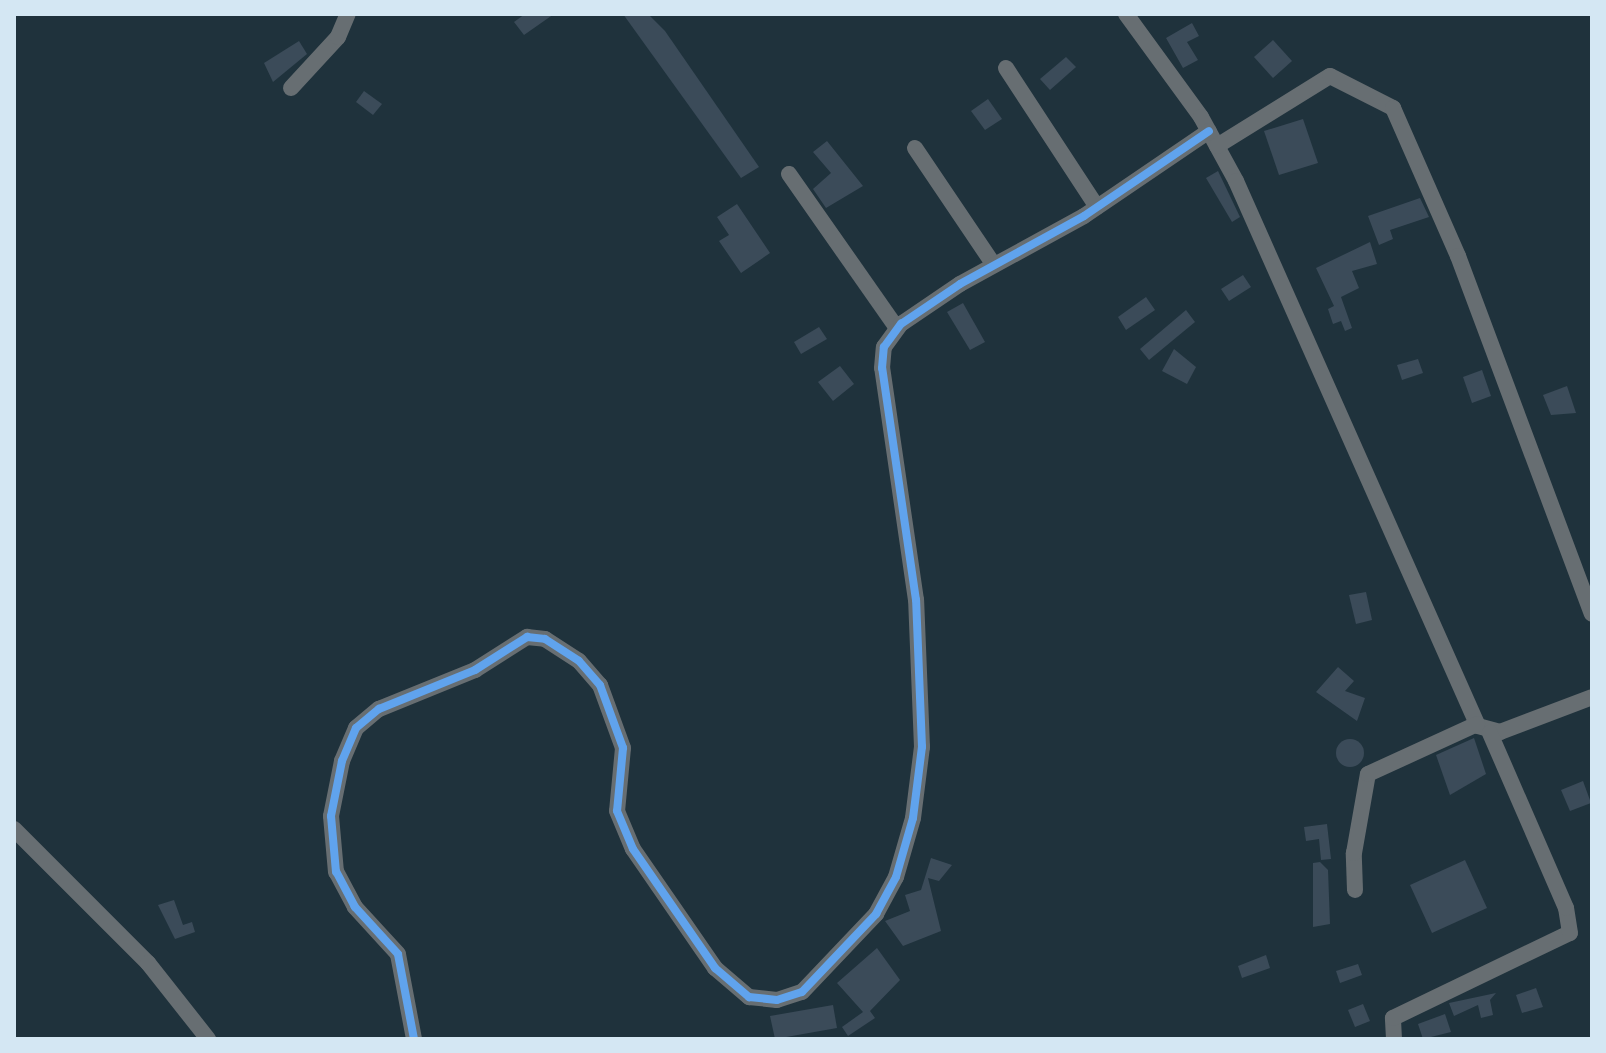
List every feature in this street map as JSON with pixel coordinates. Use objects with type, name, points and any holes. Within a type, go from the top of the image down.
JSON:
[{"type":"street","points":[[291,88],[338,37],[348,14]]},
{"type":"street","points":[[1126,14],[1213,138],[1566,908],[1570,933],[1393,1018],[1394,1039]]},
{"type":"street","points":[[1006,68],[1097,207]]},
{"type":"street","points":[[414,1039],[398,954],[355,907],[336,872],[331,816],[342,761],[356,728],[379,709],[475,670],[527,637],[545,639],[579,661],[600,685],[623,748],[617,811],[633,849],[715,968],[749,997],[777,1000],[802,992],[876,914],[896,877],[913,818],[922,747],[916,600],[882,368],[884,347],[897,328],[994,265],[1213,138],[1330,76],[1393,108],[1458,256],[1592,614]]},
{"type":"street","points":[[915,148],[994,265]]},
{"type":"street","points":[[789,174],[897,328]]},
{"type":"street","points":[[1355,890],[1354,853],[1368,774],[1483,728],[1592,697]]},
{"type":"street","points":[[14,829],[148,963],[208,1039]]},
{"type":"building","points":[[525,14],[554,14],[524,35],[514,22]]},
{"type":"building","points":[[623,14],[648,14],[665,31],[759,167],[741,178]]},
{"type":"building","points":[[1192,23],[1199,36],[1187,42],[1198,60],[1183,68],[1166,38]]},
{"type":"building","points":[[1273,40],[1292,61],[1273,78],[1254,57]]},
{"type":"building","points":[[299,41],[307,54],[273,82],[264,63]]},
{"type":"building","points":[[1066,57],[1076,67],[1050,90],[1040,79]]},
{"type":"building","points":[[364,91],[382,104],[373,115],[356,102]]},
{"type":"building","points":[[988,99],[1002,119],[985,130],[971,111]]},
{"type":"building","points":[[1303,119],[1318,163],[1279,175],[1264,131]]},
{"type":"building","points":[[827,141],[863,186],[826,208],[813,189],[831,173],[813,152]]},
{"type":"building","points":[[1218,171],[1240,217],[1232,222],[1206,178]]},
{"type":"building","points":[[1420,198],[1429,217],[1390,230],[1393,239],[1379,245],[1368,216]]},
{"type":"building","points":[[737,204],[770,253],[741,273],[719,241],[729,235],[717,217]]},
{"type":"building","points":[[1370,242],[1377,264],[1352,271],[1359,288],[1341,297],[1352,328],[1345,331],[1341,321],[1333,324],[1328,309],[1334,306],[1316,268]]},
{"type":"building","points":[[1243,275],[1251,287],[1229,301],[1221,289]]},
{"type":"building","points":[[1146,297],[1155,310],[1126,330],[1118,317]]},
{"type":"building","points":[[963,303],[985,342],[970,350],[947,312]]},
{"type":"building","points":[[1186,310],[1195,322],[1149,360],[1140,349]]},
{"type":"building","points":[[819,327],[827,339],[801,354],[794,342]]},
{"type":"building","points":[[1174,349],[1196,367],[1187,384],[1162,371]]},
{"type":"building","points":[[1418,359],[1423,373],[1402,380],[1397,365]]},
{"type":"building","points":[[840,366],[854,384],[833,401],[818,382]]},
{"type":"building","points":[[1482,370],[1491,396],[1472,403],[1463,377]]},
{"type":"building","points":[[1567,386],[1576,413],[1551,415],[1543,395]]},
{"type":"building","points":[[1366,592],[1372,620],[1356,624],[1349,595]]},
{"type":"building","points":[[1338,667],[1354,681],[1345,691],[1365,698],[1357,721],[1316,692]]},
{"type":"building","points":[[1474,738],[1486,774],[1450,795],[1436,755]]},
{"type":"building","points":[[1350,739],[1360,743],[1364,753],[1360,763],[1350,767],[1340,763],[1336,753],[1340,743]]},
{"type":"building","points":[[1583,781],[1591,803],[1570,811],[1561,790]]},
{"type":"building","points":[[1327,824],[1331,859],[1321,860],[1319,839],[1306,841],[1304,827]]},
{"type":"building","points":[[931,858],[952,865],[939,881],[928,878],[941,931],[903,946],[885,921],[910,911],[905,895],[921,890]]},
{"type":"building","points":[[1465,860],[1487,908],[1432,933],[1410,885]]},
{"type":"building","points":[[1320,862],[1328,870],[1330,924],[1313,927],[1313,863]]},
{"type":"building","points":[[174,900],[183,925],[192,922],[195,932],[175,939],[158,905]]},
{"type":"building","points":[[877,948],[900,980],[870,1011],[875,1018],[848,1036],[842,1027],[863,1012],[837,983]]},
{"type":"building","points":[[1266,955],[1270,968],[1242,978],[1238,966]]},
{"type":"building","points":[[1358,964],[1362,975],[1340,983],[1336,971]]},
{"type":"building","points":[[1536,988],[1543,1007],[1522,1013],[1516,995]]},
{"type":"building","points":[[1496,993],[1490,1000],[1493,1015],[1481,1018],[1478,1005],[1454,1016],[1449,1003]]},
{"type":"building","points":[[1363,1004],[1370,1021],[1355,1027],[1348,1010]]},
{"type":"building","points":[[833,1005],[837,1028],[775,1039],[770,1016]]},
{"type":"building","points":[[1445,1014],[1451,1032],[1423,1039],[1418,1024]]},
{"type":"cycle path","points":[[414,1039],[398,954],[355,907],[336,872],[331,816],[342,761],[356,728],[379,709],[475,670],[527,637],[545,639],[579,661],[600,685],[623,748],[617,811],[633,849],[715,968],[749,997],[777,1000],[802,992],[876,914],[896,877],[913,818],[922,747],[916,600],[882,368],[884,347],[901,324],[960,284],[1084,216],[1209,131]]}]
